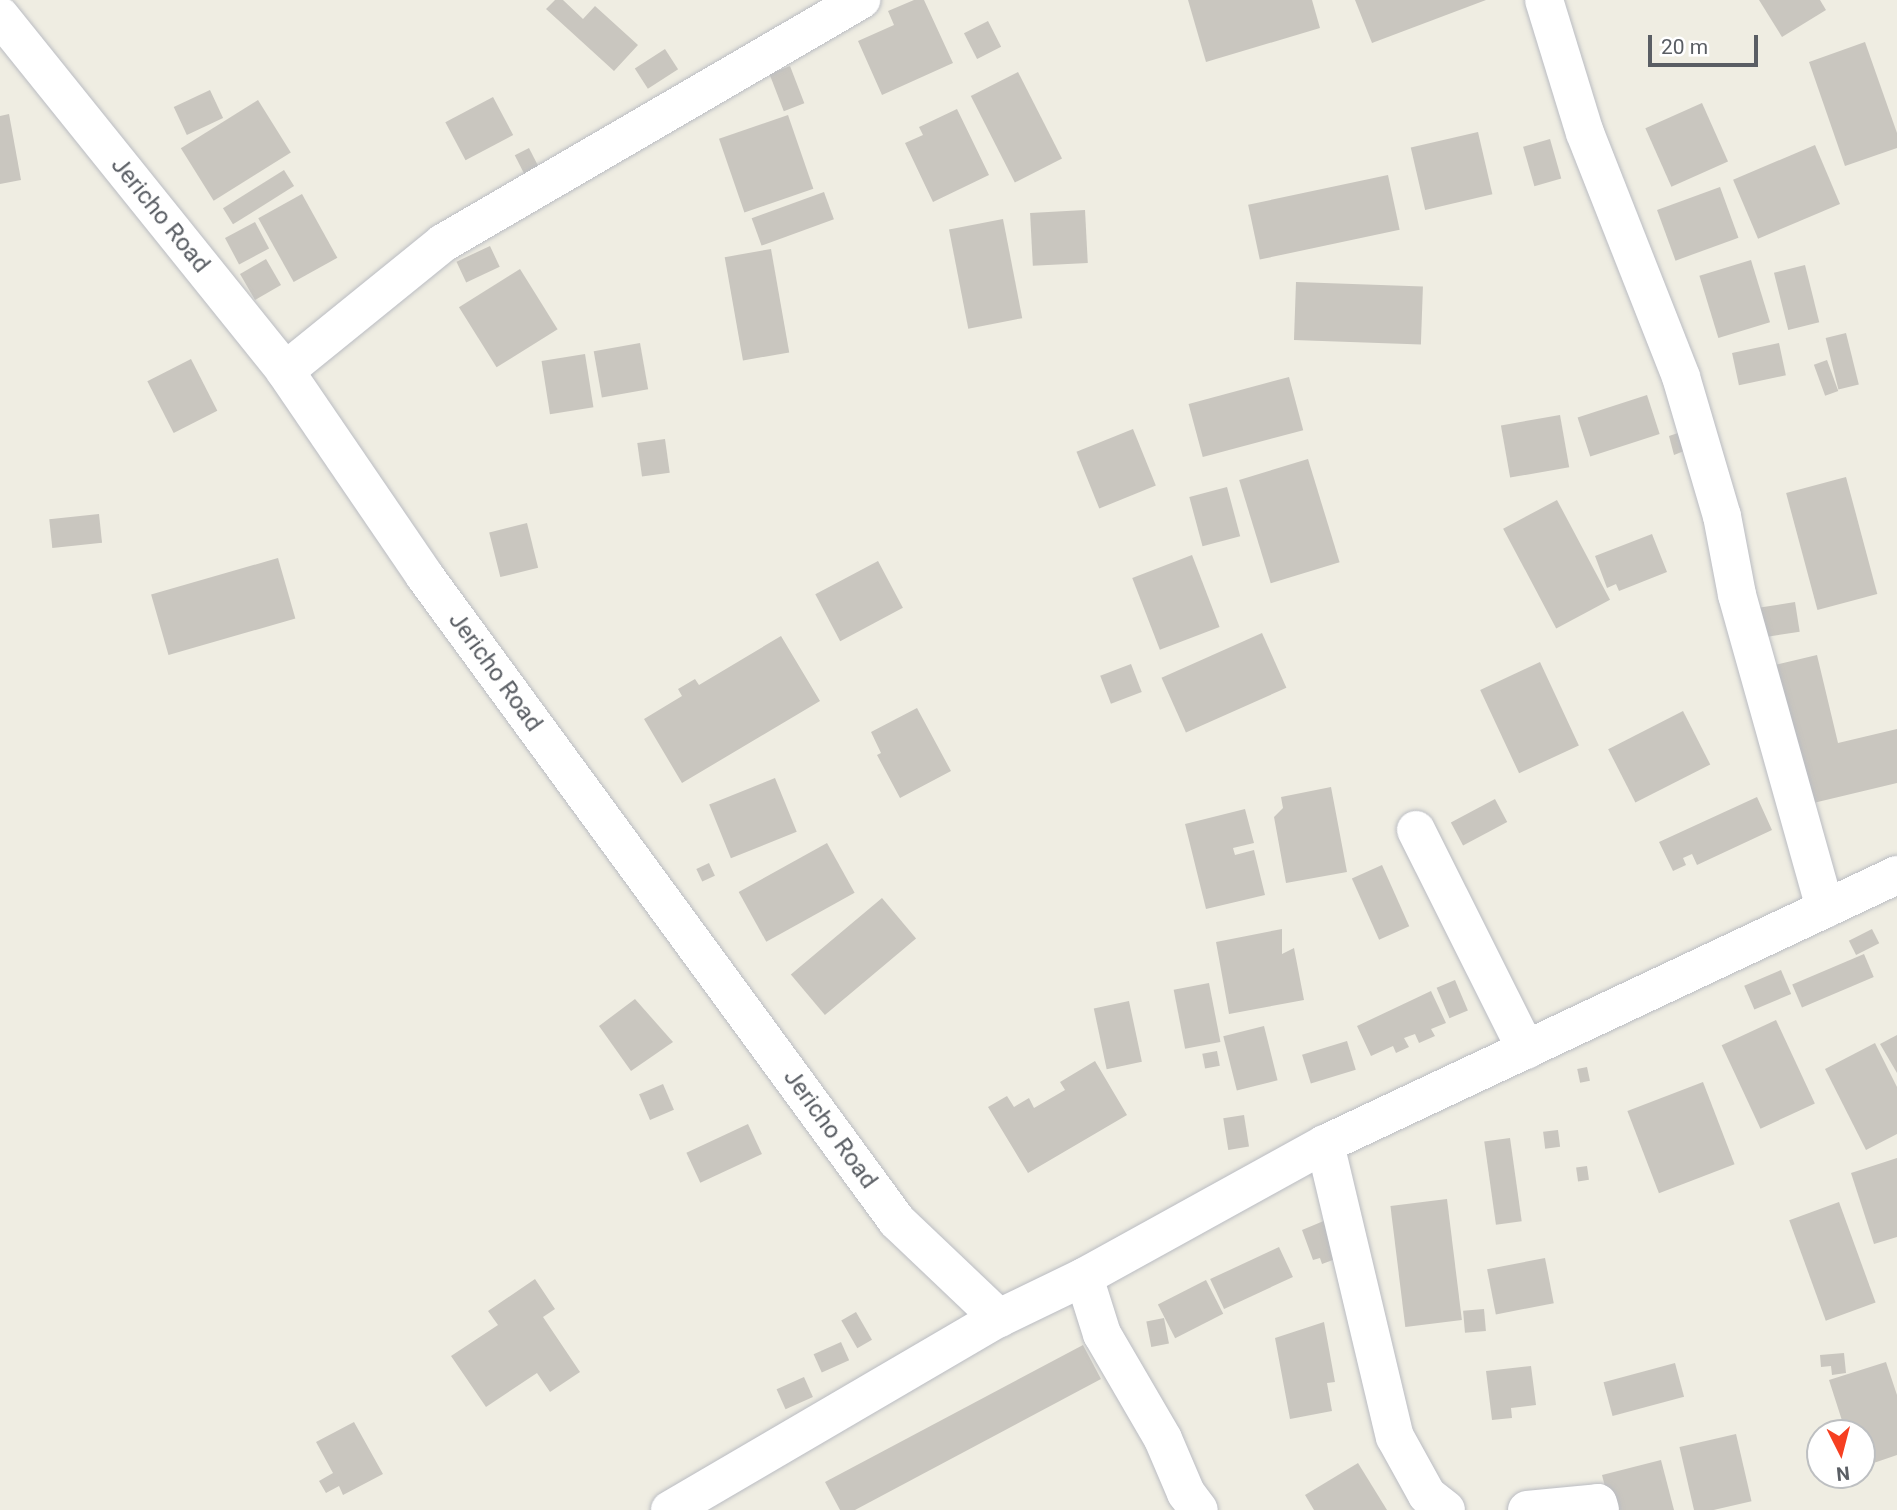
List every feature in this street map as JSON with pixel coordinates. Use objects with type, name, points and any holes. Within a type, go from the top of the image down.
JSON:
[{"type":"street","points":[[285,371],[443,243],[861,0]]},
{"type":"street","points":[[1544,0],[1585,133],[1681,377],[1722,516],[1737,595],[1825,909]]},
{"type":"street","name":"Jericho Road","points":[[0,16],[285,371],[425,575],[897,1221],[999,1318]]},
{"type":"street","points":[[1416,830],[1526,1050]]},
{"type":"street","points":[[670,1510],[999,1318],[1084,1278],[1325,1144],[1897,875]]},
{"type":"street","points":[[1325,1144],[1395,1437],[1427,1495],[1446,1510]]},
{"type":"street","points":[[1084,1278],[1102,1334],[1199,1510]]},
{"type":"street","points":[[1528,1510],[1598,1503],[1600,1510]]},
{"type":"building","points":[[555,0],[563,0],[583,19],[595,6],[638,45],[614,71],[546,9]]},
{"type":"building","points":[[914,0],[924,0],[953,63],[882,95],[858,41],[894,25],[888,11]]},
{"type":"building","points":[[1188,0],[1312,0],[1320,28],[1206,62]]},
{"type":"building","points":[[1355,0],[1486,0],[1372,43]]},
{"type":"building","points":[[1759,0],[1820,0],[1826,10],[1782,37]]},
{"type":"building","points":[[988,21],[1001,47],[977,59],[964,33]]},
{"type":"building","points":[[1865,42],[1897,133],[1897,148],[1845,166],[1809,62]]},
{"type":"building","points":[[665,49],[678,69],[648,89],[635,69]]},
{"type":"building","points":[[790,66],[804,103],[784,111],[769,74]]},
{"type":"building","points":[[1018,72],[1062,158],[1015,182],[971,96]]},
{"type":"building","points":[[210,90],[223,118],[187,135],[174,107]]},
{"type":"building","points":[[493,97],[513,135],[466,160],[445,122]]},
{"type":"building","points":[[258,100],[291,153],[214,201],[181,148]]},
{"type":"building","points":[[1702,103],[1728,161],[1671,187],[1645,128]]},
{"type":"building","points":[[957,109],[989,175],[933,202],[905,143],[923,135],[919,127]]},
{"type":"building","points":[[9,114],[21,180],[0,184],[0,116]]},
{"type":"building","points":[[788,115],[813,189],[744,213],[719,139]]},
{"type":"building","points":[[1478,132],[1492,194],[1425,210],[1411,148]]},
{"type":"building","points":[[1550,139],[1561,178],[1534,186],[1523,147]]},
{"type":"building","points":[[1815,145],[1840,204],[1758,239],[1733,180]]},
{"type":"building","points":[[529,148],[540,170],[526,178],[515,155]]},
{"type":"building","points":[[284,170],[294,186],[233,224],[223,208]]},
{"type":"building","points":[[1388,175],[1400,230],[1260,260],[1248,205]]},
{"type":"building","points":[[1720,187],[1738,238],[1676,261],[1657,210]]},
{"type":"building","points":[[824,192],[834,219],[762,246],[752,218]]},
{"type":"building","points":[[302,194],[337,258],[294,282],[258,218]]},
{"type":"building","points":[[1085,210],[1088,263],[1033,266],[1030,213]]},
{"type":"building","points":[[1003,219],[1022,318],[968,329],[949,229]]},
{"type":"building","points":[[255,222],[269,248],[239,264],[225,238]]},
{"type":"building","points":[[490,246],[500,267],[466,282],[456,262]]},
{"type":"building","points":[[771,249],[789,352],[743,361],[725,257]]},
{"type":"building","points":[[266,259],[281,285],[255,300],[240,274]]},
{"type":"building","points":[[1751,260],[1770,322],[1718,338],[1699,276]]},
{"type":"building","points":[[1805,265],[1819,322],[1788,330],[1774,273]]},
{"type":"building","points":[[520,269],[558,329],[497,367],[459,307]]},
{"type":"building","points":[[1296,282],[1423,286],[1421,344],[1294,340]]},
{"type":"building","points":[[1846,333],[1859,384],[1838,390],[1826,338]]},
{"type":"building","points":[[640,343],[648,389],[602,397],[594,351]]},
{"type":"building","points":[[1779,343],[1786,375],[1739,385],[1732,353]]},
{"type":"building","points":[[585,354],[593,407],[550,414],[542,361]]},
{"type":"building","points":[[191,359],[217,411],[174,433],[147,381]]},
{"type":"building","points":[[1827,360],[1838,391],[1825,396],[1814,365]]},
{"type":"building","points":[[1289,377],[1303,430],[1203,457],[1189,404]]},
{"type":"building","points":[[1647,395],[1660,434],[1590,457],[1578,418]]},
{"type":"building","points":[[1560,415],[1569,467],[1510,478],[1501,425]]},
{"type":"building","points":[[1133,429],[1156,486],[1099,508],[1076,452]]},
{"type":"building","points":[[1678,433],[1684,451],[1674,455],[1669,436]]},
{"type":"building","points":[[665,439],[670,473],[642,477],[637,443]]},
{"type":"building","points":[[1308,459],[1340,562],[1271,583],[1239,480]]},
{"type":"building","points":[[1846,477],[1877,594],[1817,610],[1786,493]]},
{"type":"building","points":[[1227,487],[1240,536],[1203,546],[1189,497]]},
{"type":"building","points":[[1557,500],[1610,600],[1556,628],[1503,529]]},
{"type":"building","points":[[99,514],[102,543],[52,548],[49,519]]},
{"type":"building","points":[[527,523],[538,568],[500,577],[489,532]]},
{"type":"building","points":[[1652,534],[1667,572],[1619,591],[1616,584],[1607,588],[1595,556]]},
{"type":"building","points":[[1192,555],[1220,627],[1160,650],[1132,578]]},
{"type":"building","points":[[278,558],[295,619],[168,655],[151,594]]},
{"type":"building","points":[[878,561],[903,608],[840,641],[815,594]]},
{"type":"building","points":[[1795,602],[1800,632],[1763,637],[1758,608]]},
{"type":"building","points":[[1262,633],[1286,688],[1186,733],[1162,678]]},
{"type":"building","points":[[781,636],[820,701],[682,783],[644,719],[682,696],[678,689],[695,679],[699,685]]},
{"type":"building","points":[[1817,655],[1838,743],[1897,729],[1897,783],[1805,805],[1771,666]]},
{"type":"building","points":[[1540,662],[1579,745],[1519,773],[1480,690]]},
{"type":"building","points":[[1131,664],[1142,692],[1111,704],[1100,676]]},
{"type":"building","points":[[917,708],[951,771],[900,798],[877,755],[881,753],[871,732]]},
{"type":"building","points":[[1683,711],[1710,764],[1635,803],[1608,749]]},
{"type":"building","points":[[775,778],[797,832],[731,858],[709,805]]},
{"type":"building","points":[[1331,787],[1347,872],[1286,883],[1274,817],[1283,808],[1281,797]]},
{"type":"building","points":[[1757,797],[1772,830],[1697,865],[1692,854],[1683,858],[1686,865],[1673,871],[1659,842]]},
{"type":"building","points":[[1495,799],[1507,822],[1463,845],[1451,822]]},
{"type":"building","points":[[1245,809],[1254,843],[1233,848],[1235,855],[1254,850],[1265,895],[1206,909],[1185,824]]},
{"type":"building","points":[[827,843],[855,893],[766,942],[739,892]]},
{"type":"building","points":[[709,863],[715,876],[702,882],[696,869]]},
{"type":"building","points":[[1382,865],[1409,926],[1379,940],[1352,878]]},
{"type":"building","points":[[882,898],[916,939],[825,1015],[791,974]]},
{"type":"building","points":[[1282,929],[1282,954],[1294,948],[1304,1000],[1229,1014],[1216,942]]},
{"type":"building","points":[[1872,929],[1879,943],[1856,955],[1849,941]]},
{"type":"building","points":[[1864,954],[1874,977],[1802,1007],[1792,984]]},
{"type":"building","points":[[1781,970],[1791,994],[1754,1010],[1744,986]]},
{"type":"building","points":[[1455,980],[1468,1010],[1449,1018],[1437,988]]},
{"type":"building","points":[[1209,983],[1220,1042],[1185,1049],[1174,990]]},
{"type":"building","points":[[1431,991],[1446,1023],[1431,1029],[1435,1036],[1419,1043],[1415,1034],[1404,1038],[1409,1047],[1396,1053],[1393,1046],[1371,1056],[1357,1026]]},
{"type":"building","points":[[635,999],[673,1042],[631,1071],[599,1026]]},
{"type":"building","points":[[1129,1001],[1142,1062],[1107,1069],[1094,1008]]},
{"type":"building","points":[[1776,1020],[1815,1103],[1761,1129],[1722,1045]]},
{"type":"building","points":[[1264,1026],[1278,1080],[1237,1090],[1223,1036]]},
{"type":"building","points":[[1897,1035],[1897,1073],[1880,1044]]},
{"type":"building","points":[[1347,1041],[1356,1070],[1311,1083],[1302,1055]]},
{"type":"building","points":[[1875,1043],[1897,1087],[1897,1134],[1866,1150],[1825,1069]]},
{"type":"building","points":[[1217,1051],[1220,1066],[1205,1069],[1202,1054]]},
{"type":"building","points":[[1095,1061],[1127,1115],[1028,1173],[988,1107],[1007,1096],[1014,1107],[1029,1098],[1034,1108],[1065,1090],[1060,1082]]},
{"type":"building","points":[[1587,1067],[1590,1081],[1580,1083],[1577,1069]]},
{"type":"building","points":[[1703,1082],[1735,1164],[1659,1193],[1627,1111]]},
{"type":"building","points":[[663,1084],[674,1110],[650,1120],[639,1094]]},
{"type":"building","points":[[1244,1115],[1249,1147],[1228,1150],[1223,1118]]},
{"type":"building","points":[[748,1124],[762,1154],[700,1183],[686,1153]]},
{"type":"building","points":[[1558,1130],[1560,1147],[1545,1149],[1543,1132]]},
{"type":"building","points":[[1510,1138],[1522,1221],[1496,1225],[1484,1142]]},
{"type":"building","points":[[1897,1158],[1897,1237],[1874,1244],[1851,1173]]},
{"type":"building","points":[[1587,1166],[1589,1180],[1578,1181],[1576,1168]]},
{"type":"building","points":[[1447,1199],[1462,1320],[1405,1327],[1390,1206]]},
{"type":"building","points":[[1839,1202],[1876,1303],[1826,1321],[1789,1220]]},
{"type":"building","points":[[1326,1220],[1341,1257],[1322,1264],[1320,1258],[1313,1260],[1302,1230]]},
{"type":"building","points":[[1279,1247],[1293,1277],[1224,1309],[1210,1279]]},
{"type":"building","points":[[1545,1258],[1554,1303],[1496,1314],[1487,1269]]},
{"type":"building","points":[[535,1279],[555,1309],[543,1317],[580,1372],[550,1392],[537,1373],[486,1407],[451,1356],[498,1325],[488,1311]]},
{"type":"building","points":[[1206,1280],[1223,1314],[1175,1338],[1158,1305]]},
{"type":"building","points":[[1484,1309],[1486,1331],[1465,1333],[1463,1311]]},
{"type":"building","points":[[856,1312],[872,1340],[857,1348],[841,1320]]},
{"type":"building","points":[[1164,1318],[1169,1344],[1151,1347],[1146,1321]]},
{"type":"building","points":[[1324,1322],[1335,1382],[1327,1383],[1332,1411],[1290,1419],[1275,1338]]},
{"type":"building","points":[[841,1342],[849,1360],[822,1372],[814,1354]]},
{"type":"building","points":[[1083,1345],[1101,1379],[855,1510],[840,1510],[825,1482]]},
{"type":"building","points":[[1844,1353],[1846,1373],[1832,1375],[1831,1366],[1821,1367],[1820,1355]]},
{"type":"building","points":[[1886,1362],[1897,1395],[1897,1455],[1876,1462],[1876,1419],[1842,1419],[1829,1380]]},
{"type":"building","points":[[1675,1363],[1684,1397],[1613,1416],[1604,1382]]},
{"type":"building","points":[[1531,1366],[1536,1405],[1511,1408],[1512,1418],[1492,1420],[1486,1371]]},
{"type":"building","points":[[804,1377],[813,1397],[786,1409],[777,1389]]},
{"type":"building","points":[[354,1422],[383,1474],[343,1495],[339,1486],[326,1493],[319,1481],[333,1473],[316,1442]]},
{"type":"building","points":[[1736,1434],[1752,1501],[1714,1510],[1694,1510],[1679,1447]]},
{"type":"building","points":[[1661,1460],[1674,1510],[1611,1510],[1602,1475]]},
{"type":"building","points":[[1358,1463],[1387,1510],[1314,1510],[1305,1495]]}]
